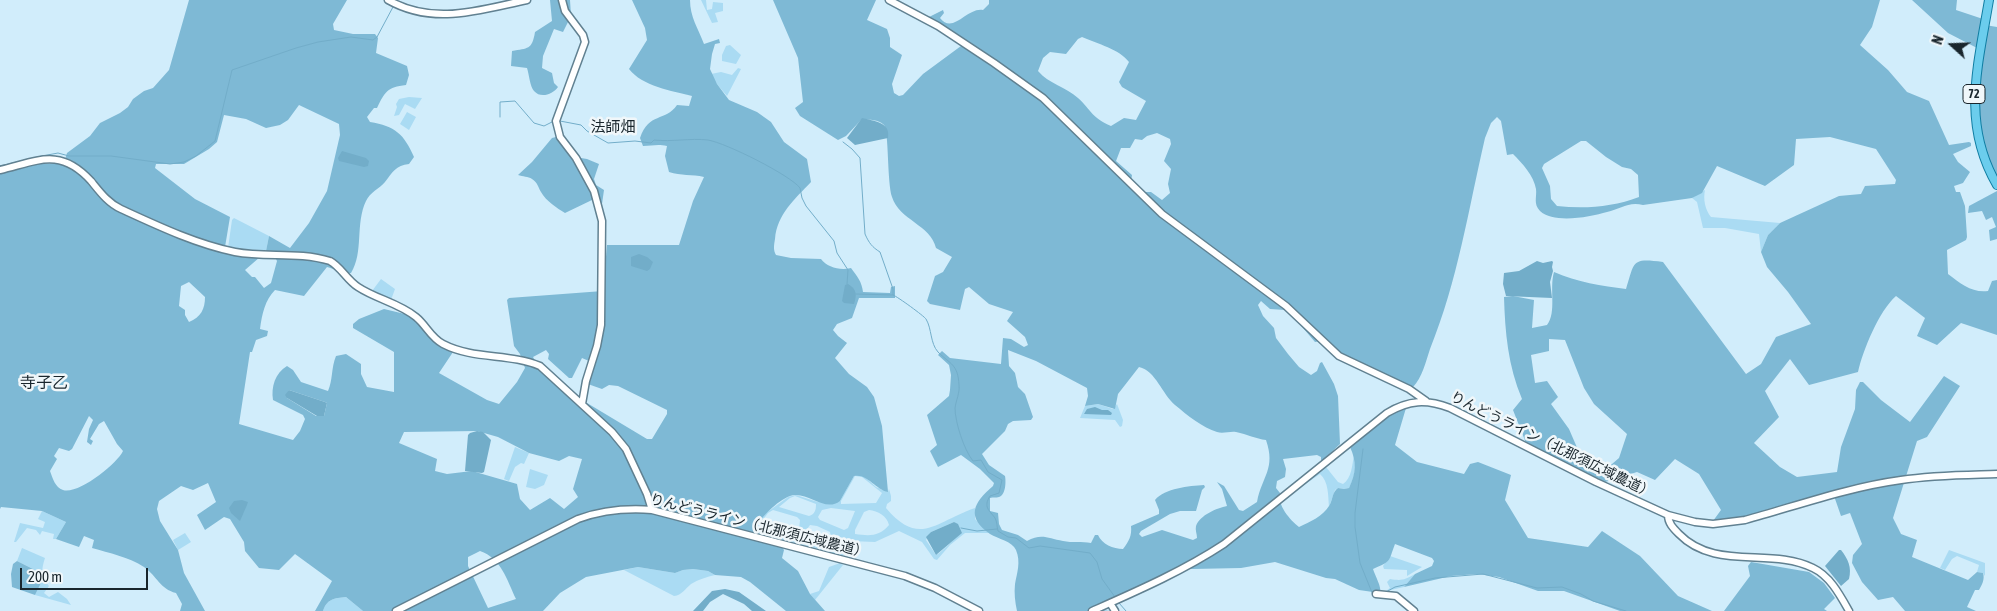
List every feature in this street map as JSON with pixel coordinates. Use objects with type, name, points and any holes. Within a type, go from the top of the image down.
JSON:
[{"type":"main road","name":"72","points":[[1989,0],[1976,71],[1974,98],[1978,136],[1982,153],[1986,167],[1997,185]]},
{"type":"street","points":[[388,0],[418,11],[447,15],[527,0]]},
{"type":"street","points":[[562,0],[565,11],[583,35],[585,42],[557,114],[557,128],[563,142],[585,172],[594,191],[602,221],[601,325],[582,404]]},
{"type":"street","points":[[888,0],[945,30],[1043,98],[1162,214],[1273,295],[1339,356],[1409,389],[1426,401]]},
{"type":"street","points":[[0,170],[49,159],[62,160],[76,167],[114,205],[188,238],[235,252],[299,254],[330,261],[335,263],[350,281],[359,288],[414,315],[443,344],[476,355],[535,364],[544,369],[612,432],[626,449],[648,494],[652,510]]},
{"type":"street","name":"りんどうライン（北那須広域農道）","points":[[1092,611],[1208,555],[1388,414],[1407,404],[1426,401],[1450,408],[1596,482],[1668,515],[1695,522],[1729,524],[1900,480],[1923,477],[1997,474]]},
{"type":"street","name":"りんどうライン（北那須広域農道）","points":[[396,611],[578,519],[614,509],[652,510],[904,576],[935,588],[980,611]]},
{"type":"street","points":[[1668,515],[1670,524],[1687,542],[1701,550],[1792,562],[1815,569],[1832,583],[1849,611]]},
{"type":"street","points":[[1376,594],[1396,596],[1414,611]]},
{"type":"street","points":[[1110,603],[1115,611]]},
{"type":"shaded area","points":[[189,0],[347,0],[333,24],[334,30],[353,34],[375,34],[378,38],[376,53],[407,66],[409,75],[406,85],[387,91],[377,108],[374,108],[367,117],[370,122],[386,126],[398,132],[414,157],[409,164],[395,170],[366,201],[361,219],[359,247],[351,273],[327,267],[304,296],[275,290],[266,303],[261,323],[260,329],[268,331],[267,336],[256,340],[252,352],[250,352],[239,424],[293,440],[300,431],[305,419],[303,415],[273,400],[273,385],[279,372],[287,366],[293,370],[301,382],[328,391],[336,356],[346,354],[361,364],[361,374],[367,387],[394,392],[394,352],[353,328],[353,324],[359,319],[384,309],[415,318],[453,352],[439,373],[487,400],[499,404],[517,382],[525,368],[520,354],[514,346],[507,300],[509,298],[603,291],[607,245],[679,245],[693,201],[704,177],[669,172],[665,156],[667,146],[643,146],[640,138],[648,124],[652,121],[667,114],[677,105],[689,106],[692,96],[649,84],[629,69],[647,40],[645,28],[632,0],[690,0],[693,17],[704,44],[719,39],[720,43],[715,44],[712,54],[710,69],[717,84],[729,100],[757,112],[771,122],[784,142],[807,159],[811,182],[788,207],[779,222],[774,245],[776,255],[791,258],[821,259],[834,268],[851,268],[860,282],[863,292],[890,293],[891,287],[895,286],[895,298],[859,298],[852,318],[837,324],[833,330],[847,343],[835,358],[849,374],[867,387],[874,397],[882,426],[888,492],[863,477],[854,476],[840,501],[835,504],[824,504],[801,495],[790,496],[775,506],[758,523],[758,533],[763,540],[782,547],[784,550],[782,558],[798,571],[810,594],[825,611],[786,611],[741,577],[715,575],[708,571],[693,569],[675,573],[638,567],[586,577],[560,593],[543,611],[363,611],[346,597],[332,600],[323,611],[315,611],[332,581],[295,554],[279,570],[259,568],[245,551],[244,542],[230,519],[224,517],[205,530],[197,515],[216,502],[208,483],[193,490],[181,486],[159,501],[157,509],[160,521],[178,550],[184,573],[205,611],[180,611],[182,604],[176,593],[166,589],[144,567],[119,556],[92,548],[94,540],[84,536],[79,547],[56,539],[66,522],[42,511],[1,507],[0,509],[0,172],[37,164],[64,163],[67,153],[90,136],[100,123],[120,113],[128,107],[133,99],[144,91],[153,88],[169,70]],"holes":[[[299,105],[339,124],[340,135],[327,191],[309,223],[290,248],[269,236],[266,251],[273,253],[277,261],[271,283],[264,288],[255,277],[252,277],[245,270],[260,257],[225,247],[230,217],[195,199],[155,168],[156,164],[184,164],[209,149],[217,142],[224,115],[246,119],[266,128],[280,125],[288,120]],[[189,282],[205,297],[202,312],[197,318],[189,322],[185,315],[185,310],[179,306],[181,286]],[[546,350],[549,354],[548,359],[569,378],[572,378],[582,358],[589,361],[585,383],[602,389],[609,385],[618,386],[667,410],[667,414],[652,439],[647,439],[587,403],[582,405],[537,364],[533,357]],[[289,390],[327,403],[324,416],[316,416],[287,398]],[[89,416],[93,420],[87,442],[91,445],[93,441],[90,439],[99,424],[104,421],[123,451],[113,463],[87,483],[78,488],[63,490],[56,485],[50,471],[57,459],[54,456],[59,448],[69,451],[72,449]],[[477,431],[498,437],[529,453],[559,461],[569,456],[582,459],[573,489],[578,497],[564,509],[550,498],[530,510],[520,499],[517,484],[472,471],[447,474],[435,471],[437,459],[399,443],[404,432]],[[480,551],[487,554],[503,570],[516,599],[488,608],[468,566],[468,557]]]},
{"type":"shaded area","points":[[550,0],[570,0],[571,16],[563,32],[554,29],[543,56],[542,68],[552,73],[554,83],[558,87],[553,92],[540,95],[533,89],[527,68],[511,66],[512,51],[531,45],[535,32],[552,21]]},
{"type":"shaded area","points":[[701,0],[706,0],[707,10],[712,9],[713,2],[723,3],[723,11],[715,13],[718,22],[712,23]]},
{"type":"shaded area","points":[[773,0],[876,0],[867,20],[887,29],[890,47],[902,55],[892,84],[894,93],[899,96],[903,95],[923,74],[961,46],[964,41],[928,19],[929,17],[943,10],[944,13],[940,18],[950,24],[971,12],[983,10],[989,4],[989,0],[1880,0],[1872,27],[1860,45],[1888,70],[1907,92],[1929,101],[1949,145],[1971,143],[1971,146],[1953,154],[1958,162],[1970,172],[1963,183],[1954,186],[1956,192],[1960,192],[1965,206],[1967,237],[1966,240],[1947,250],[1948,274],[1962,284],[1977,291],[1988,291],[1992,281],[1997,280],[1997,335],[1961,323],[1937,345],[1917,336],[1925,318],[1896,296],[1884,311],[1873,331],[1858,372],[1809,385],[1790,359],[1765,391],[1779,417],[1754,443],[1780,467],[1797,477],[1837,472],[1841,447],[1855,409],[1856,390],[1860,382],[1863,382],[1881,400],[1910,422],[1944,376],[1960,386],[1927,437],[1917,441],[1893,518],[1901,534],[1917,540],[1912,557],[1968,580],[1977,572],[1983,573],[1981,586],[1979,590],[1975,590],[1967,607],[1976,611],[1905,611],[1893,597],[1878,600],[1862,582],[1852,563],[1853,555],[1862,544],[1850,513],[1841,516],[1833,493],[1739,520],[1713,521],[1721,510],[1699,474],[1675,459],[1655,480],[1637,472],[1605,482],[1526,443],[1513,410],[1522,399],[1513,374],[1508,349],[1504,297],[1513,296],[1534,300],[1532,328],[1547,325],[1552,314],[1554,272],[1590,283],[1626,289],[1633,267],[1640,261],[1663,262],[1746,374],[1761,364],[1776,337],[1811,324],[1767,267],[1761,252],[1768,235],[1780,223],[1839,196],[1861,194],[1865,186],[1895,184],[1896,180],[1876,149],[1830,137],[1796,139],[1794,165],[1765,186],[1717,166],[1702,193],[1692,198],[1643,205],[1629,205],[1591,216],[1563,218],[1546,215],[1538,208],[1533,179],[1513,154],[1507,155],[1501,121],[1497,117],[1491,123],[1485,138],[1462,245],[1440,323],[1419,379],[1413,387],[1396,387],[1350,365],[1335,357],[1321,341],[1315,342],[1292,315],[1285,310],[1270,309],[1261,301],[1258,305],[1263,316],[1274,328],[1276,338],[1299,367],[1311,375],[1317,371],[1322,362],[1338,396],[1340,444],[1321,462],[1321,457],[1317,455],[1283,459],[1286,469],[1285,477],[1277,481],[1276,488],[1280,493],[1282,507],[1299,527],[1320,516],[1329,506],[1338,488],[1349,488],[1355,468],[1350,447],[1393,412],[1406,408],[1395,445],[1417,462],[1464,474],[1470,464],[1478,462],[1511,475],[1505,500],[1528,538],[1588,547],[1602,531],[1640,556],[1678,596],[1712,611],[1620,611],[1564,591],[1538,591],[1499,577],[1477,574],[1451,576],[1404,587],[1415,574],[1432,566],[1434,561],[1432,558],[1395,544],[1390,558],[1373,569],[1380,593],[1359,590],[1335,579],[1275,562],[1241,568],[1192,569],[1184,567],[1100,610],[1111,611],[1017,611],[1015,601],[1015,584],[1018,572],[1016,550],[1011,544],[982,528],[975,516],[977,504],[994,483],[980,469],[961,455],[938,467],[930,451],[937,445],[927,415],[949,396],[951,375],[949,365],[938,355],[942,351],[950,358],[1001,364],[1003,338],[1011,339],[1024,347],[1028,345],[1025,337],[1007,321],[1013,312],[989,304],[969,287],[965,289],[960,310],[930,304],[927,301],[935,276],[943,272],[952,257],[936,248],[928,234],[896,205],[890,190],[887,136],[884,125],[877,121],[862,119],[846,136],[838,140],[800,116],[795,108],[803,102],[798,58]],"holes":[[[1082,37],[1108,47],[1125,57],[1129,62],[1119,82],[1122,87],[1146,101],[1136,120],[1124,118],[1111,126],[1096,117],[1073,94],[1047,79],[1038,71],[1043,58],[1050,52],[1066,54],[1078,39]],[[1157,133],[1170,139],[1171,144],[1164,161],[1171,169],[1168,184],[1170,193],[1162,200],[1151,192],[1143,192],[1131,182],[1132,175],[1116,161],[1121,148],[1130,148],[1135,139],[1142,140],[1147,136]],[[1581,141],[1586,141],[1606,157],[1622,167],[1631,169],[1638,175],[1639,197],[1599,206],[1557,206],[1551,199],[1550,186],[1542,168],[1544,164]],[[1549,339],[1565,340],[1584,388],[1594,404],[1627,434],[1619,458],[1598,476],[1585,466],[1569,429],[1551,404],[1558,397],[1547,381],[1535,383],[1531,355],[1549,351]],[[1008,350],[1036,361],[1087,388],[1088,396],[1085,406],[1098,404],[1115,409],[1118,394],[1139,367],[1145,369],[1175,405],[1201,424],[1217,432],[1236,432],[1266,440],[1270,458],[1269,466],[1257,502],[1243,511],[1239,510],[1224,486],[1217,482],[1222,489],[1227,506],[1214,510],[1198,522],[1196,526],[1197,538],[1193,540],[1162,530],[1142,537],[1139,534],[1141,531],[1170,514],[1180,511],[1196,511],[1202,490],[1205,487],[1204,485],[1198,485],[1171,490],[1155,500],[1159,514],[1131,526],[1130,538],[1123,549],[1108,545],[1098,535],[1095,535],[1091,543],[1066,542],[1041,537],[1027,541],[1018,535],[1002,530],[999,524],[998,513],[990,511],[990,498],[999,497],[1003,494],[1005,476],[989,465],[982,454],[1005,431],[1008,424],[1013,421],[1031,420],[1033,417],[1025,394],[1018,387],[1015,373],[1009,366]]]},
{"type":"shaded area","points":[[1912,0],[1957,0],[1956,10],[1983,19],[1977,48],[1948,33]]},
{"type":"shaded area","points":[[1985,25],[1997,27],[1997,180],[1985,159],[1976,104]]},
{"type":"shaded area","points":[[730,45],[741,55],[736,64],[722,61],[722,55],[726,46]]},
{"type":"shaded area","points":[[738,68],[741,69],[727,96],[711,74],[721,72],[732,75]]},
{"type":"shaded area","points":[[409,97],[422,98],[415,109],[405,104],[399,115],[394,116],[399,99]]},
{"type":"shaded area","points":[[407,112],[416,117],[409,130],[400,124]]},
{"type":"shaded area","points":[[862,118],[884,125],[887,129],[888,138],[855,145],[847,138]]},
{"type":"shaded area","points":[[556,137],[575,157],[599,164],[594,179],[596,185],[604,190],[602,204],[600,205],[592,200],[565,213],[546,198],[534,181],[529,177],[518,175],[532,162],[552,138]]},
{"type":"shaded area","points":[[342,151],[366,158],[369,161],[368,166],[364,167],[339,161],[338,158]]},
{"type":"shaded area","points":[[1705,190],[1705,204],[1711,217],[1780,223],[1768,235],[1761,252],[1759,234],[1725,228],[1703,228],[1697,202],[1692,198]]},
{"type":"shaded area","points":[[1997,191],[1997,239],[1990,241],[1989,230],[1996,227],[1992,217],[1986,220],[1982,211],[1968,213],[1969,206]]},
{"type":"shaded area","points":[[234,218],[269,236],[266,251],[246,252],[228,248],[232,220]]},
{"type":"shaded area","points":[[639,254],[653,262],[647,271],[631,266],[631,257]]},
{"type":"shaded area","points":[[1537,261],[1543,263],[1553,262],[1550,282],[1552,298],[1506,296],[1503,284],[1504,273],[1519,271]]},
{"type":"shaded area","points":[[381,279],[395,289],[391,300],[372,291]]},
{"type":"shaded area","points":[[848,284],[856,292],[854,304],[842,301],[845,285]]},
{"type":"shaded area","points":[[289,390],[327,403],[324,416],[317,416],[287,398],[285,395]]},
{"type":"shaded area","points":[[1098,404],[1113,409],[1117,404],[1123,420],[1122,426],[1120,427],[1115,420],[1080,418],[1085,406]]},
{"type":"shaded area","points":[[1095,407],[1112,413],[1111,415],[1084,414],[1087,409]]},
{"type":"shaded area","points":[[477,431],[483,432],[491,440],[484,472],[482,473],[465,471],[468,435]]},
{"type":"shaded area","points":[[515,447],[529,453],[524,464],[521,463],[515,467],[509,481],[504,479]]},
{"type":"shaded area","points":[[1354,455],[1353,480],[1349,488],[1338,488],[1335,490],[1329,507],[1327,485],[1320,474],[1304,485],[1326,467],[1338,482],[1343,484],[1350,475]]},
{"type":"shaded area","points":[[530,469],[548,475],[544,485],[535,489],[526,487]]},
{"type":"shaded area","points":[[863,475],[876,487],[888,492],[889,489],[891,501],[887,504],[886,508],[898,520],[909,527],[929,528],[975,508],[975,519],[989,533],[965,533],[950,545],[937,560],[934,559],[922,542],[899,531],[875,542],[851,541],[845,554],[842,555],[757,533],[758,522],[766,513],[788,497],[796,495],[818,502],[840,501],[854,476]],"holes":[[[855,476],[862,477],[882,493],[876,503],[841,504]],[[795,496],[816,504],[815,512],[809,516],[779,507]],[[831,508],[855,511],[848,528],[844,530],[820,520],[818,517],[822,510]],[[773,510],[797,517],[800,520],[799,530],[795,537],[761,529],[760,524],[768,513]],[[869,510],[882,514],[889,525],[874,535],[855,534],[855,530],[864,512]],[[954,522],[961,533],[936,555],[926,540],[931,532]],[[810,525],[830,532],[831,537],[826,547],[818,547],[799,540]]]},
{"type":"shaded area","points":[[242,500],[248,502],[240,521],[231,513],[229,508],[234,501]]},
{"type":"shaded area","points":[[42,511],[66,522],[56,539],[53,539],[54,534],[42,531],[40,535],[36,530],[27,528],[14,542],[20,523],[43,528],[45,522],[38,519]]},
{"type":"shaded area","points":[[954,522],[958,524],[962,533],[936,555],[926,537],[931,532]]},
{"type":"shaded area","points":[[185,533],[191,542],[178,550],[173,540]]},
{"type":"shaded area","points":[[22,548],[45,558],[42,572],[49,586],[44,593],[49,597],[58,592],[71,605],[35,595],[41,583],[35,570],[17,561]]},
{"type":"shaded area","points":[[1841,550],[1850,567],[1849,579],[1841,586],[1825,566]]},
{"type":"shaded area","points":[[1949,550],[1985,563],[1985,576],[1983,573],[1977,572],[1979,565],[1957,556],[1952,559],[1945,570],[1940,568]]},
{"type":"shaded area","points":[[1390,556],[1422,567],[1407,576],[1407,570],[1384,569],[1383,566]]},
{"type":"shaded area","points":[[17,561],[35,570],[41,583],[35,595],[12,587],[11,574],[13,564]]},
{"type":"shaded area","points":[[1751,562],[1809,572],[1824,583],[1835,598],[1824,609],[1827,611],[1724,611],[1750,576],[1748,566]]},
{"type":"shaded area","points":[[840,563],[843,565],[815,600],[810,594],[819,591],[829,567]]},
{"type":"shaded area","points":[[638,567],[675,573],[693,569],[708,571],[715,575],[694,582],[681,593],[674,596],[624,570]]},
{"type":"shaded area","points":[[1415,574],[1404,587],[1386,591],[1390,588],[1387,582],[1390,579],[1403,580]]},
{"type":"shaded area","points":[[725,589],[739,592],[766,611],[752,611],[744,604],[723,594],[710,602],[703,611],[693,611],[712,591]]},
{"type":"shaded area","points":[[346,597],[363,611],[323,611],[332,600]]},
{"type":"waterway","points":[[37,157],[58,153],[69,156],[111,156],[170,164],[184,162],[196,156],[215,141],[232,70],[318,42],[351,37],[373,40],[377,37],[393,7]]},
{"type":"waterway","points":[[500,117],[500,102],[515,101],[534,123],[544,126],[554,121]]},
{"type":"waterway","points":[[560,121],[581,125],[587,131],[608,143],[635,141],[651,143],[654,140],[694,139],[717,142],[757,160],[784,175],[800,188],[806,206],[834,241],[837,253],[848,270],[847,284]]},
{"type":"waterway","points":[[843,142],[860,158],[865,234],[871,244],[880,252],[893,289],[893,295],[926,319],[935,348],[955,368],[959,388],[955,414],[966,450],[973,461],[981,460],[988,472],[1002,480],[999,493],[990,496],[987,503],[988,508],[996,519],[998,531],[1008,537],[1016,538],[1029,548],[1040,546],[1090,553],[1097,562],[1102,579],[1115,597]]},
{"type":"waterway","points":[[0,166],[21,161]]},
{"type":"waterway","points":[[856,294],[893,295]]},
{"type":"waterway","points":[[1363,449],[1355,527],[1360,563],[1373,595]]},
{"type":"waterway","points":[[961,528],[977,531],[997,529]]},
{"type":"waterway","points":[[1386,592],[1395,587],[1435,578],[1483,574],[1537,588],[1562,587],[1593,601],[1626,611]]},
{"type":"waterway","points":[[1119,603],[1126,611]]},
{"type":"district","name":"法師畑","points":[[613,127]]},
{"type":"district","name":"寺子乙","points":[[44,383]]}]
